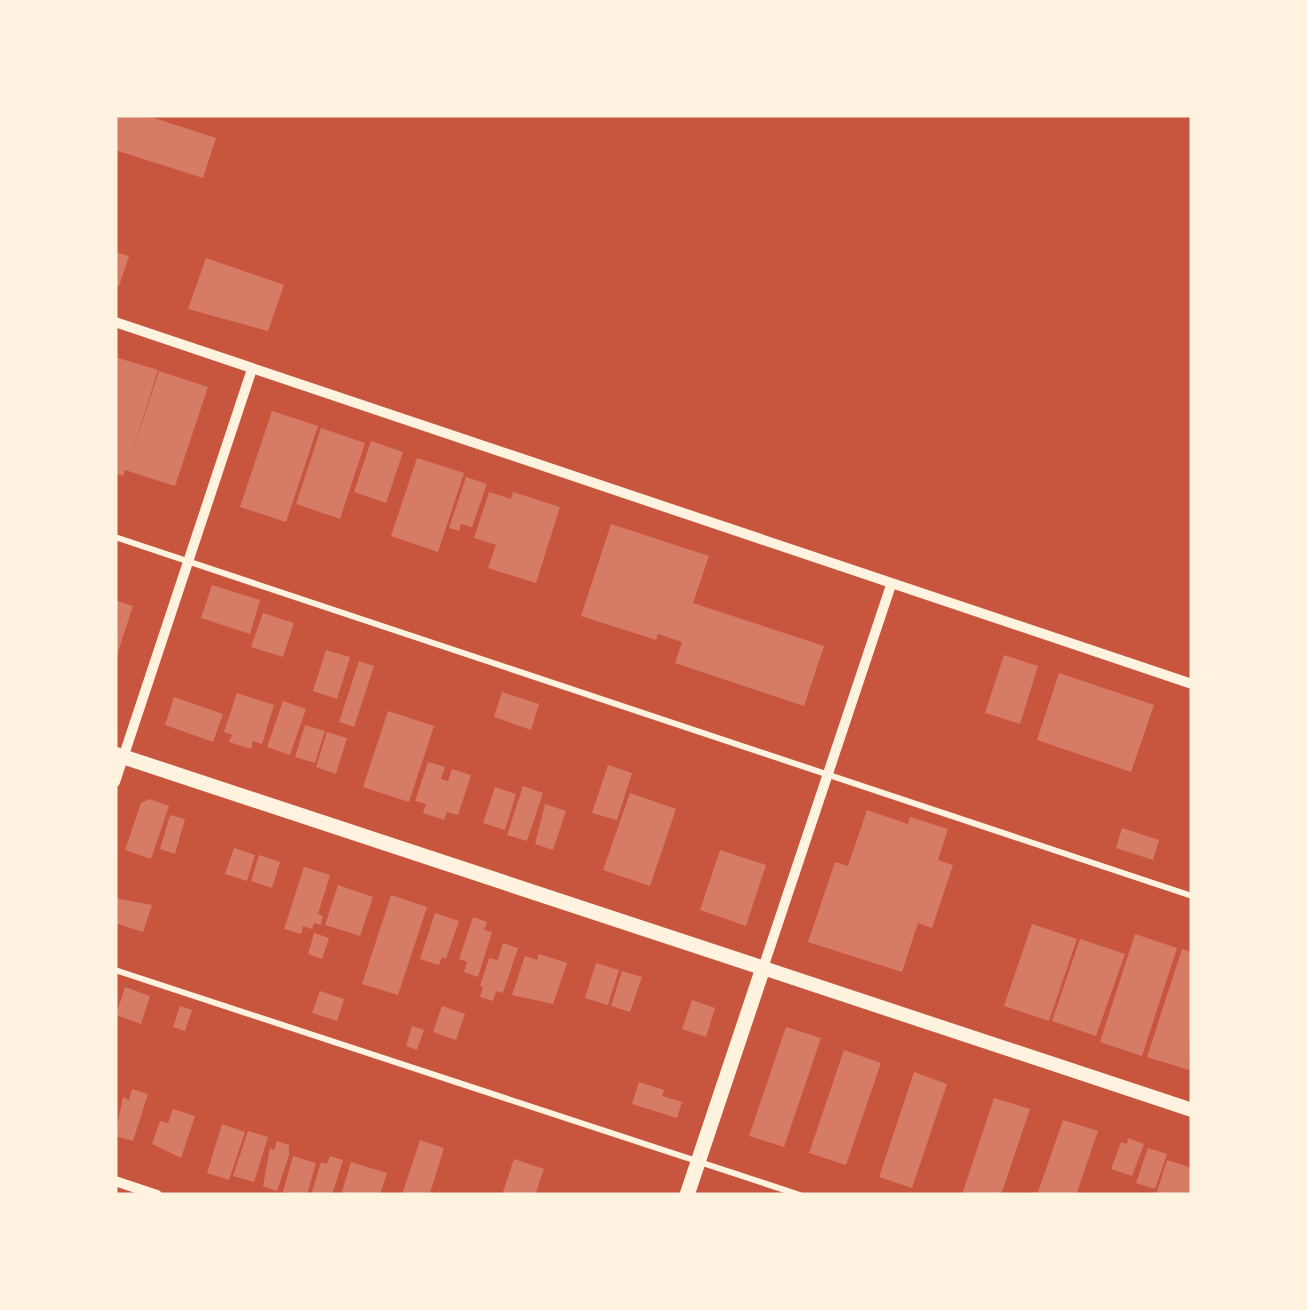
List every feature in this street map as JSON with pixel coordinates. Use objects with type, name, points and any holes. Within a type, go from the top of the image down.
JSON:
[{"type":"main road","points":[[119,755],[763,968],[688,1195]]},
{"type":"street","points":[[115,322],[1192,684]]},
{"type":"street","points":[[115,782],[119,755],[252,368]]},
{"type":"street","points":[[891,585],[763,968],[1192,1110]]},
{"type":"street","points":[[115,1181],[157,1195]]},
{"type":"lane","points":[[115,538],[1192,896]]},
{"type":"lane","points":[[115,970],[800,1195]]},
{"type":"building","points":[[115,115],[145,115],[216,138],[203,178],[115,150]]},
{"type":"building","points":[[115,252],[129,256],[119,286],[115,285]]},
{"type":"building","points":[[206,258],[284,285],[268,331],[188,309]]},
{"type":"building","points":[[115,357],[158,370],[130,459],[159,371],[208,387],[175,486],[125,470],[123,476],[115,473]]},
{"type":"building","points":[[272,411],[318,426],[286,522],[240,507]]},
{"type":"building","points":[[321,428],[365,443],[340,519],[296,504]]},
{"type":"building","points":[[371,441],[403,452],[386,503],[354,492]]},
{"type":"building","points":[[417,458],[464,473],[438,552],[391,536]]},
{"type":"building","points":[[466,477],[487,484],[472,527],[461,524],[459,531],[449,528]]},
{"type":"building","points":[[489,492],[511,499],[513,492],[560,507],[536,583],[488,568],[496,545],[474,538]]},
{"type":"building","points":[[611,524],[709,556],[693,603],[824,646],[804,706],[675,663],[682,642],[658,634],[656,640],[581,616]]},
{"type":"building","points":[[212,585],[260,600],[250,634],[201,618]]},
{"type":"building","points":[[115,600],[133,606],[116,658],[115,658]]},
{"type":"building","points":[[263,613],[294,623],[283,657],[251,647]]},
{"type":"building","points":[[326,650],[350,657],[337,699],[313,691]]},
{"type":"building","points":[[1004,655],[1038,666],[1020,724],[985,713]]},
{"type":"building","points":[[359,661],[374,666],[354,727],[339,722]]},
{"type":"building","points":[[1059,673],[1154,705],[1131,772],[1037,740]]},
{"type":"building","points":[[502,692],[539,704],[531,730],[494,717]]},
{"type":"building","points":[[237,693],[274,705],[262,744],[253,741],[251,749],[229,742],[232,735],[224,732]]},
{"type":"building","points":[[174,697],[223,714],[213,742],[165,725]]},
{"type":"building","points":[[283,701],[306,709],[290,755],[267,747]]},
{"type":"building","points":[[388,711],[434,726],[409,802],[363,787]]},
{"type":"building","points":[[305,725],[325,731],[315,763],[295,757]]},
{"type":"building","points":[[327,732],[347,738],[336,774],[316,767]]},
{"type":"building","points":[[428,762],[445,767],[441,779],[448,781],[452,769],[471,775],[458,815],[447,812],[444,820],[423,813],[426,804],[415,801]]},
{"type":"building","points":[[608,765],[632,773],[617,820],[592,813]]},
{"type":"building","points":[[523,786],[543,793],[527,841],[507,835]]},
{"type":"building","points":[[495,787],[516,794],[505,830],[483,823]]},
{"type":"building","points":[[630,793],[676,809],[650,886],[603,870]]},
{"type":"building","points":[[149,799],[169,806],[151,859],[125,850],[141,803]]},
{"type":"building","points":[[545,804],[566,811],[553,850],[535,844]]},
{"type":"building","points":[[867,810],[908,824],[910,817],[948,829],[938,860],[953,865],[932,928],[918,923],[902,972],[808,942],[835,862],[848,866]]},
{"type":"building","points":[[170,815],[185,819],[175,854],[160,849]]},
{"type":"building","points":[[1122,828],[1159,840],[1153,860],[1116,848]]},
{"type":"building","points":[[234,848],[255,855],[247,881],[225,874]]},
{"type":"building","points":[[720,850],[766,865],[746,926],[700,910]]},
{"type":"building","points":[[259,855],[280,862],[272,888],[251,881]]},
{"type":"building","points":[[304,867],[330,875],[318,914],[323,916],[321,925],[314,923],[312,929],[303,926],[301,934],[284,929]]},
{"type":"building","points":[[338,885],[373,897],[360,936],[325,925]]},
{"type":"building","points":[[391,895],[427,907],[398,995],[362,984]]},
{"type":"building","points":[[115,898],[152,905],[143,932],[115,923]]},
{"type":"building","points":[[435,913],[459,921],[446,959],[442,957],[439,965],[420,959]]},
{"type":"building","points":[[473,917],[487,922],[484,930],[492,932],[478,977],[464,972],[467,962],[459,959]]},
{"type":"building","points":[[1032,924],[1077,939],[1049,1021],[1004,1006]]},
{"type":"building","points":[[314,933],[329,938],[322,959],[308,954]]},
{"type":"building","points":[[1135,934],[1177,948],[1142,1056],[1100,1042]]},
{"type":"building","points":[[1080,939],[1125,954],[1096,1036],[1052,1021]]},
{"type":"building","points":[[503,943],[518,948],[503,993],[496,991],[493,1001],[480,997],[480,986],[489,958],[498,960]]},
{"type":"building","points":[[1182,949],[1192,952],[1189,1070],[1147,1057]]},
{"type":"building","points":[[539,954],[567,963],[553,1004],[512,995],[525,956],[537,960]]},
{"type":"building","points":[[596,963],[619,970],[608,1005],[585,998]]},
{"type":"building","points":[[622,971],[642,977],[630,1012],[611,1006]]},
{"type":"building","points":[[125,987],[150,996],[141,1024],[116,1015]]},
{"type":"building","points":[[320,991],[344,999],[337,1021],[312,1013]]},
{"type":"building","points":[[692,1000],[715,1008],[706,1037],[682,1029]]},
{"type":"building","points":[[180,1006],[192,1010],[185,1031],[173,1027]]},
{"type":"building","points":[[442,1006],[465,1014],[456,1040],[433,1032]]},
{"type":"building","points":[[412,1026],[424,1030],[417,1050],[406,1046]]},
{"type":"building","points":[[786,1027],[821,1038],[784,1147],[749,1136]]},
{"type":"building","points":[[844,1050],[881,1063],[846,1165],[809,1153]]},
{"type":"building","points":[[914,1072],[947,1084],[912,1188],[879,1177]]},
{"type":"building","points":[[639,1082],[664,1090],[662,1096],[682,1102],[677,1118],[632,1104]]},
{"type":"building","points":[[132,1089],[148,1094],[133,1141],[115,1136],[123,1097],[129,1100]]},
{"type":"building","points":[[994,1098],[1030,1109],[1001,1195],[962,1195]]},
{"type":"building","points":[[173,1109],[195,1116],[181,1158],[152,1144],[160,1121],[168,1123]]},
{"type":"building","points":[[1063,1120],[1098,1131],[1076,1195],[1037,1195]]},
{"type":"building","points":[[222,1124],[245,1132],[229,1180],[207,1173]]},
{"type":"building","points":[[248,1131],[268,1137],[254,1182],[233,1176]]},
{"type":"building","points":[[1128,1138],[1144,1144],[1132,1176],[1111,1169],[1121,1142],[1127,1144]]},
{"type":"building","points":[[420,1140],[444,1148],[432,1187],[429,1195],[402,1195]]},
{"type":"building","points":[[277,1141],[289,1145],[289,1155],[277,1191],[263,1186],[270,1148],[274,1150]]},
{"type":"building","points":[[1148,1148],[1167,1154],[1155,1189],[1136,1183]]},
{"type":"building","points":[[293,1156],[316,1163],[307,1195],[283,1192]]},
{"type":"building","points":[[330,1156],[343,1160],[332,1195],[311,1195],[321,1162],[327,1164]]},
{"type":"building","points":[[514,1159],[544,1169],[535,1195],[502,1195]]},
{"type":"building","points":[[1167,1160],[1192,1168],[1192,1195],[1156,1195]]},
{"type":"building","points":[[351,1162],[387,1173],[380,1195],[341,1195]]}]
